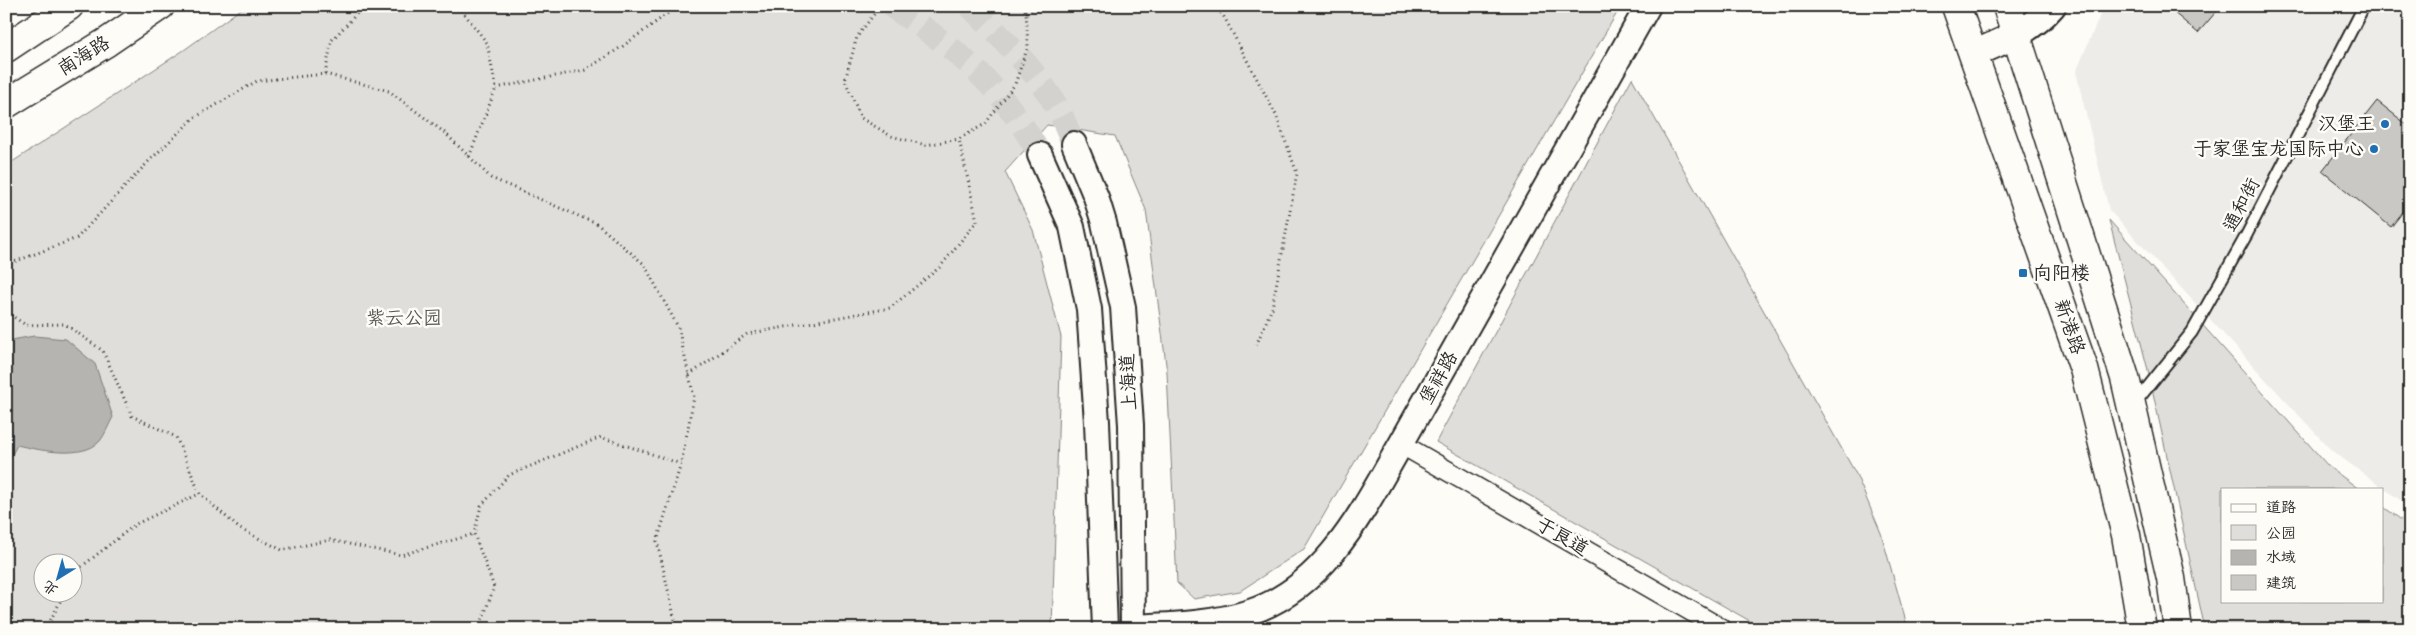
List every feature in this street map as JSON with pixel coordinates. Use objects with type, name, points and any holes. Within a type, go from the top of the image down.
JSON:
[{"type":"main road","points":[[6,48],[69,6]]},
{"type":"main road","name":"南海路","points":[[6,104],[107,42],[160,6]]},
{"type":"main road","name":"新港路","points":[[1956,6],[2084,369],[2126,535],[2142,629]]},
{"type":"main road","name":"新港路","points":[[2007,6],[2125,378],[2171,578],[2178,629]]},
{"type":"main road","points":[[1973,54],[2016,36],[2038,21],[2052,6]]},
{"type":"street","name":"堡祥路","points":[[1133,628],[1222,619],[1250,612],[1298,588],[1323,565],[1370,499],[1648,6]]},
{"type":"street","name":"上海道","points":[[1074,144],[1096,197],[1115,263],[1123,307],[1131,425],[1133,628]]},
{"type":"street","name":"上海道","points":[[1040,154],[1072,226],[1089,310],[1097,422],[1105,629]]},
{"type":"street","name":"于良道","points":[[1401,444],[1722,629]]},
{"type":"lane","name":"通和街","points":[[2132,407],[2192,332],[2247,234],[2364,6]]},
{"type":"path","points":[[325,74],[332,40],[364,6]]},
{"type":"path","points":[[454,6],[460,8],[487,43],[496,88],[469,157]]},
{"type":"path","points":[[496,88],[586,70],[678,6]]},
{"type":"path","points":[[880,6],[857,37],[845,80],[861,118],[891,136],[926,145],[959,139],[985,124],[1015,84],[1028,46],[1026,12],[1020,6]]},
{"type":"path","points":[[1026,12],[1036,6]]},
{"type":"path","points":[[1213,6],[1223,15],[1276,115],[1297,173],[1272,308],[1255,348]]},
{"type":"path","points":[[6,265],[77,238],[149,160],[194,118],[257,80],[325,74],[390,91],[445,133],[491,178],[597,224],[644,264],[678,327],[694,397],[681,464],[658,541],[677,629]]},
{"type":"path","points":[[689,375],[747,334],[890,308],[940,267],[977,221],[959,139]]},
{"type":"path","points":[[6,312],[26,326],[65,324],[103,351],[132,416],[176,437],[200,494],[240,528],[282,550],[330,540],[401,555],[474,534]]},
{"type":"path","points":[[479,629],[494,587],[474,534],[481,506],[509,475],[601,437],[681,464]]},
{"type":"path","points":[[82,566],[136,524],[200,494]]},
{"type":"path","points":[[46,629],[60,602]]},
{"type":"shaded area","points":[[2104,6],[2410,6],[2410,507],[2331,450],[2109,210],[2076,72]]},
{"type":"green space","name":"紫云公园","points":[[245,6],[1621,6],[1304,549],[1240,591],[1194,599],[1177,583],[1167,372],[1146,210],[1115,136],[1047,125],[1005,172],[1033,230],[1061,337],[1052,629],[6,629],[6,166],[184,50]]},
{"type":"green space","points":[[1632,78],[1856,474],[1881,533],[1908,629],[1764,629],[1436,442]]},
{"type":"green space","points":[[2109,220],[2329,467],[2358,488],[2221,488],[2221,602],[2384,602],[2384,507],[2410,526],[2410,629],[2205,629],[2148,370]]},
{"type":"water","points":[[34,336],[66,339],[95,364],[113,417],[102,439],[92,447],[72,452],[60,452],[17,445],[6,466],[6,341]]},
{"type":"building","points":[[2166,6],[2221,6],[2198,33]]},
{"type":"building","name":"于家堡宝龙国际中心","points":[[2377,101],[2410,127],[2410,203],[2391,227],[2322,171]]},
{"type":"tunnel","points":[[891,6],[937,38],[976,70],[1010,108],[1040,155]]},
{"type":"tunnel","points":[[970,6],[1017,54],[1040,81],[1058,109],[1074,144]]},
{"type":"place","name":"汉堡王","points":[[2385,124]]},
{"type":"place","name":"于家堡宝龙国际中心","points":[[2374,149]]},
{"type":"place","name":"向阳楼","points":[[2023,273]]}]
